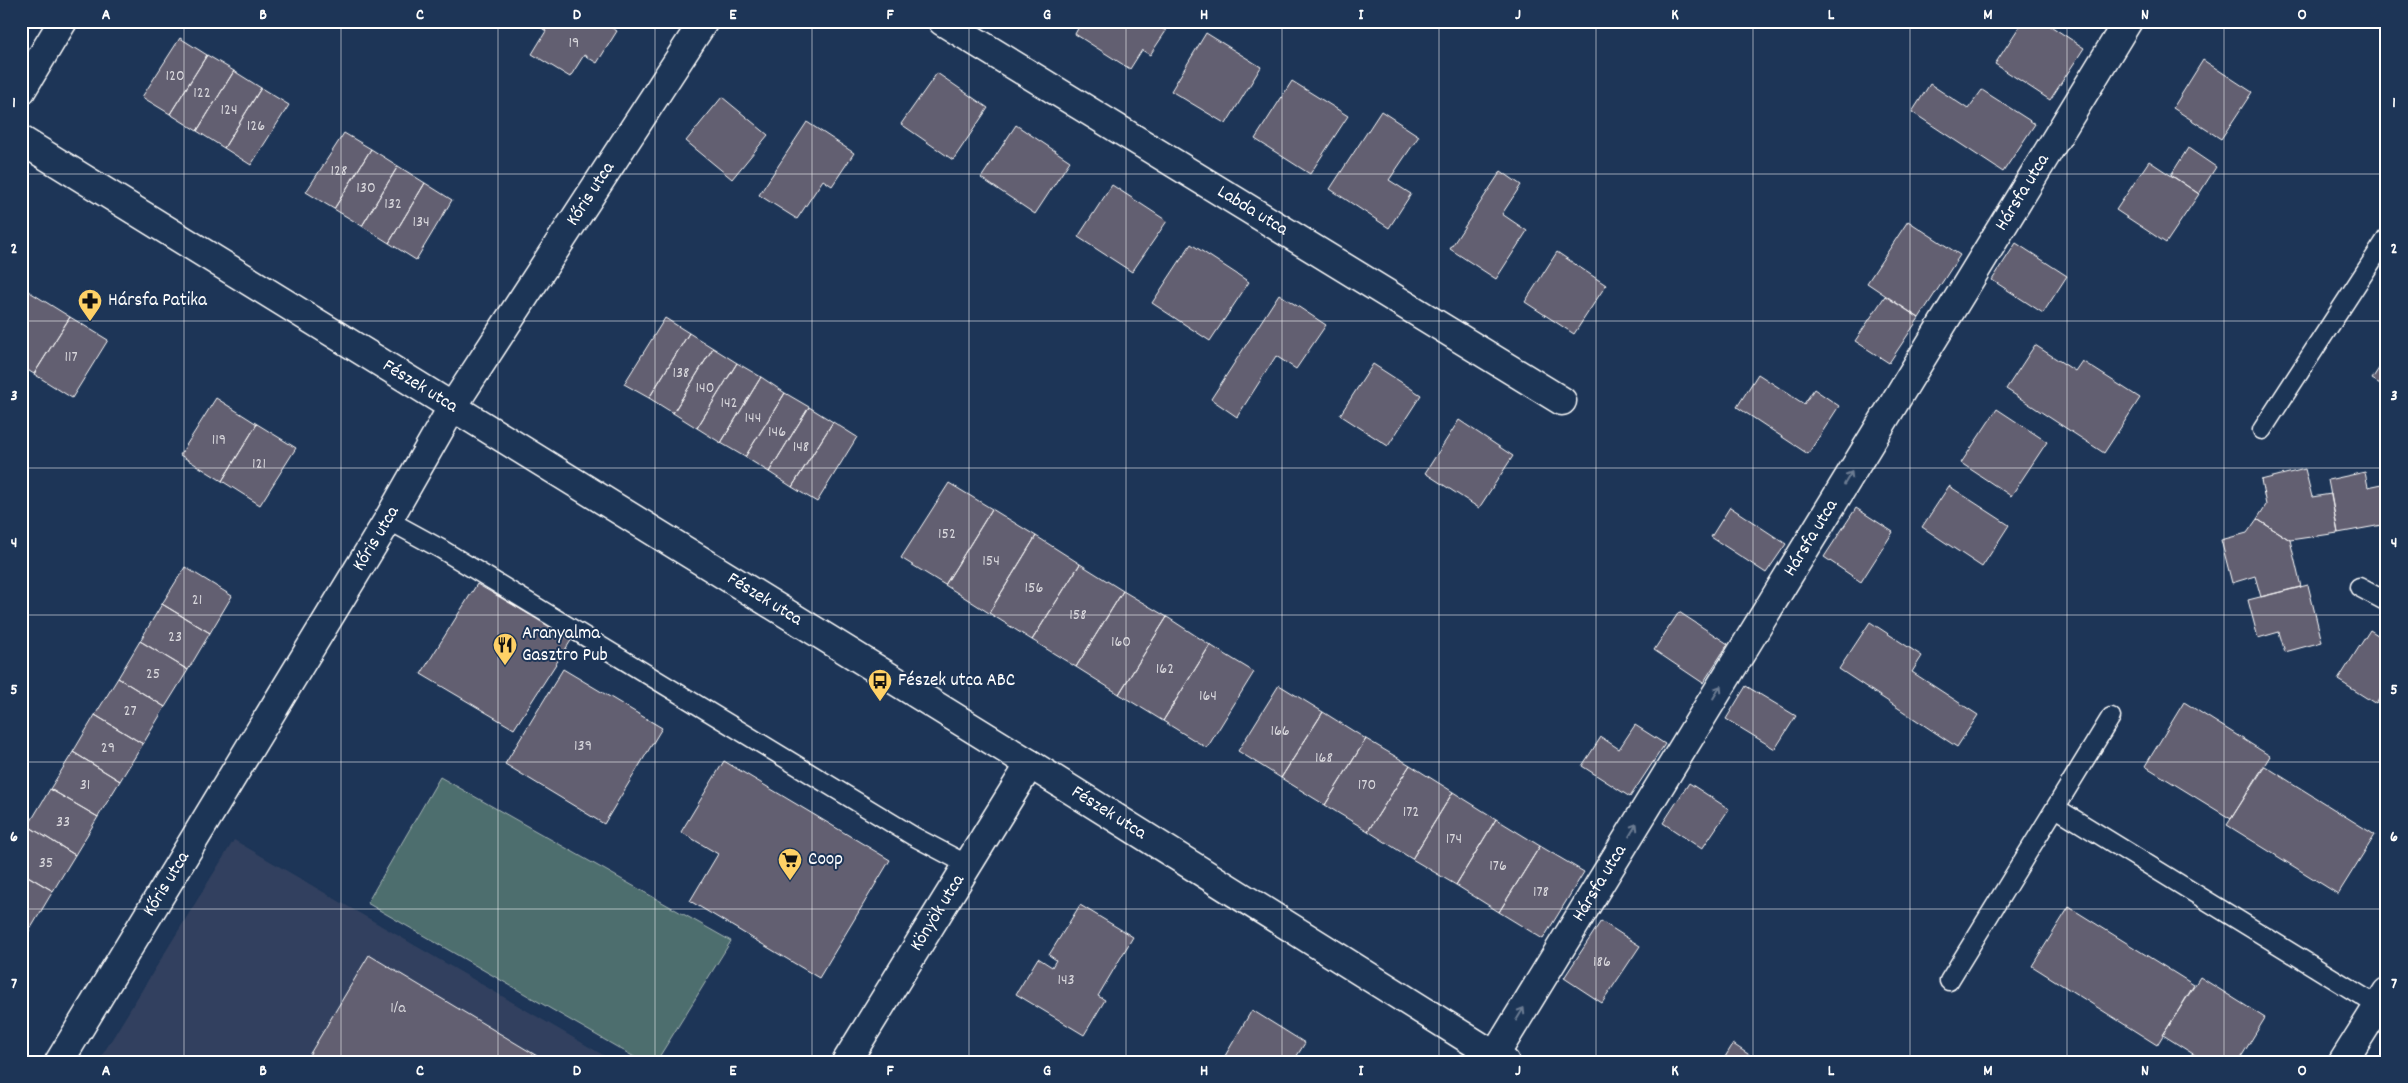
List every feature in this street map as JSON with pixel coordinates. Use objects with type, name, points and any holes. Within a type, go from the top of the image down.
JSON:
[{"type":"street","points":[[21,91],[63,21]]},
{"type":"street","name":"Kőris utca","points":[[60,1062],[388,520],[453,406],[704,21]]},
{"type":"street","name":"Labda utca","points":[[942,21],[1562,401]]},
{"type":"street","name":"Hársfa utca","points":[[1500,1058],[2128,21]]},
{"type":"street","name":"Fészek utca","points":[[21,140],[1030,764],[1500,1058]]},
{"type":"street","name":"Könyök utca","points":[[846,1062],[1030,764]]},
{"type":"street","points":[[2343,1062],[2382,999]]},
{"type":"lane","points":[[2262,430],[2387,238]]},
{"type":"lane","points":[[388,520],[441,549],[913,836],[968,865]]},
{"type":"lane","points":[[2359,587],[2387,602]]},
{"type":"lane","points":[[1949,981],[2111,717]]},
{"type":"lane","points":[[2056,808],[2382,999]]},
{"type":"shaded area","points":[[234,840],[615,1062],[98,1062]]},
{"type":"green space","points":[[440,777],[731,941],[656,1062],[643,1062],[367,903]]},
{"type":"building","points":[[532,21],[601,21],[617,31],[597,63],[584,55],[570,77],[532,54],[546,31]]},
{"type":"building","points":[[1082,21],[1160,21],[1157,25],[1166,31],[1150,55],[1142,50],[1130,69],[1075,34]]},
{"type":"building","points":[[2023,21],[2043,21],[2084,48],[2050,100],[1995,64]]},
{"type":"building","points":[[2089,21],[2101,21],[2098,27]]},
{"type":"building","points":[[1206,33],[1261,67],[1226,124],[1171,91]]},
{"type":"building","points":[[180,38],[207,55],[170,114],[142,97]]},
{"type":"building","points":[[207,55],[234,71],[197,131],[170,114]]},
{"type":"building","points":[[2203,60],[2252,92],[2221,139],[2173,108]]},
{"type":"building","points":[[234,71],[261,88],[224,148],[197,131]]},
{"type":"building","points":[[937,73],[988,108],[953,160],[901,124]]},
{"type":"building","points":[[1292,81],[1348,116],[1310,174],[1255,139]]},
{"type":"building","points":[[1930,84],[1968,109],[1982,90],[2035,124],[2003,172],[1912,112]]},
{"type":"building","points":[[261,88],[289,105],[251,165],[224,148]]},
{"type":"building","points":[[722,97],[768,135],[732,179],[686,141]]},
{"type":"building","points":[[1381,111],[1419,136],[1389,180],[1411,194],[1389,228],[1330,189]]},
{"type":"building","points":[[807,122],[854,153],[832,186],[823,180],[797,219],[759,195]]},
{"type":"building","points":[[1016,125],[1070,161],[1035,214],[981,178]]},
{"type":"building","points":[[344,133],[371,149],[334,209],[306,192]]},
{"type":"building","points":[[2188,148],[2216,167],[2199,194],[2171,175]]},
{"type":"building","points":[[371,149],[398,166],[362,226],[334,209]]},
{"type":"building","points":[[2149,161],[2199,194],[2166,243],[2116,210]]},
{"type":"building","points":[[398,166],[425,183],[389,243],[362,226]]},
{"type":"building","points":[[1501,171],[1521,185],[1502,214],[1527,231],[1496,279],[1450,249]]},
{"type":"building","points":[[425,183],[452,200],[416,260],[389,243]]},
{"type":"building","points":[[1112,185],[1167,221],[1132,272],[1078,237]]},
{"type":"building","points":[[1908,221],[1960,255],[1919,318],[1867,283]]},
{"type":"building","points":[[2016,243],[2067,276],[2043,313],[1992,280]]},
{"type":"building","points":[[1191,244],[1249,282],[1210,341],[1152,303]]},
{"type":"building","points":[[1557,252],[1606,285],[1574,334],[1525,302]]},
{"type":"building","points":[[28,291],[70,317],[34,374],[21,366],[21,302]]},
{"type":"building","points":[[1279,294],[1326,325],[1296,369],[1276,356],[1237,417],[1211,399]]},
{"type":"building","points":[[1885,296],[1919,318],[1889,363],[1855,341]]},
{"type":"building","points":[[70,317],[108,340],[72,398],[34,374]]},
{"type":"building","points":[[665,318],[689,333],[649,398],[624,384]]},
{"type":"building","points":[[689,333],[713,348],[673,413],[649,398]]},
{"type":"building","points":[[2035,345],[2075,371],[2082,361],[2140,398],[2104,453],[2006,389]]},
{"type":"building","points":[[713,348],[737,363],[697,428],[673,413]]},
{"type":"building","points":[[2387,356],[2387,388],[2372,379]]},
{"type":"building","points":[[737,363],[761,377],[721,443],[697,428]]},
{"type":"building","points":[[1373,364],[1421,395],[1388,446],[1340,415]]},
{"type":"building","points":[[1758,374],[1804,404],[1814,389],[1839,406],[1808,454],[1737,407]]},
{"type":"building","points":[[761,377],[785,393],[745,457],[721,443]]},
{"type":"building","points":[[785,393],[809,407],[769,472],[745,457]]},
{"type":"building","points":[[216,398],[257,424],[222,481],[180,455]]},
{"type":"building","points":[[809,407],[833,422],[792,487],[769,472]]},
{"type":"building","points":[[1997,409],[2047,442],[2011,496],[1961,463]]},
{"type":"building","points":[[1459,420],[1513,456],[1479,508],[1425,473]]},
{"type":"building","points":[[833,422],[857,437],[817,502],[792,487]]},
{"type":"building","points":[[257,424],[296,448],[260,505],[222,481]]},
{"type":"building","points":[[2305,469],[2312,497],[2331,494],[2338,533],[2290,540],[2257,519],[2266,505],[2261,480]]},
{"type":"building","points":[[2365,472],[2368,487],[2387,483],[2387,524],[2338,533],[2328,480]]},
{"type":"building","points":[[949,483],[992,509],[945,585],[901,558]]},
{"type":"building","points":[[1949,486],[2009,525],[1982,567],[1922,527]]},
{"type":"building","points":[[1730,507],[1786,544],[1766,573],[1711,537]]},
{"type":"building","points":[[1856,508],[1893,532],[1861,582],[1824,557]]},
{"type":"building","points":[[992,509],[1036,536],[989,613],[945,585]]},
{"type":"building","points":[[2257,519],[2290,540],[2301,587],[2261,597],[2255,576],[2232,583],[2221,540],[2247,533]]},
{"type":"building","points":[[1036,536],[1080,564],[1032,640],[989,613]]},
{"type":"building","points":[[1080,564],[1123,591],[1076,667],[1032,640]]},
{"type":"building","points":[[185,567],[232,596],[210,633],[162,604]]},
{"type":"building","points":[[477,584],[572,639],[514,729],[421,674]]},
{"type":"building","points":[[2308,585],[2322,642],[2285,652],[2279,632],[2258,638],[2248,600]]},
{"type":"building","points":[[1123,591],[1167,617],[1119,694],[1076,667]]},
{"type":"building","points":[[162,604],[210,633],[188,670],[140,641]]},
{"type":"building","points":[[1679,612],[1728,644],[1703,683],[1654,650]]},
{"type":"building","points":[[1167,617],[1210,645],[1163,721],[1119,694]]},
{"type":"building","points":[[1870,622],[1922,656],[1912,672],[1978,715],[1957,747],[1839,669]]},
{"type":"building","points":[[2370,630],[2387,641],[2387,686],[2376,704],[2338,680]]},
{"type":"building","points":[[140,641],[188,670],[165,707],[118,678]]},
{"type":"building","points":[[1210,645],[1254,672],[1207,748],[1163,721]]},
{"type":"building","points":[[563,669],[662,728],[604,824],[505,764]]},
{"type":"building","points":[[118,678],[165,707],[143,744],[95,715]]},
{"type":"building","points":[[1279,685],[1323,712],[1281,778],[1238,751]]},
{"type":"building","points":[[1746,686],[1796,716],[1775,749],[1726,719]]},
{"type":"building","points":[[2184,702],[2270,756],[2231,819],[2145,766]]},
{"type":"building","points":[[1323,712],[1366,739],[1325,805],[1281,778]]},
{"type":"building","points":[[95,715],[143,744],[120,781],[73,752]]},
{"type":"building","points":[[1635,725],[1665,744],[1630,797],[1582,766],[1601,737],[1619,749]]},
{"type":"building","points":[[1366,739],[1410,765],[1368,831],[1325,805]]},
{"type":"building","points":[[73,752],[120,781],[98,817],[50,789]]},
{"type":"building","name":"Coop","points":[[724,761],[890,860],[819,978],[690,901],[718,854],[681,832]]},
{"type":"building","points":[[1410,765],[1453,792],[1412,859],[1368,831]]},
{"type":"building","points":[[2265,766],[2375,835],[2338,894],[2227,825]]},
{"type":"building","points":[[1689,783],[1729,809],[1702,849],[1663,823]]},
{"type":"building","points":[[50,789],[98,817],[75,855],[28,826]]},
{"type":"building","points":[[1453,792],[1496,819],[1456,885],[1412,859]]},
{"type":"building","points":[[1496,819],[1540,846],[1499,912],[1456,885]]},
{"type":"building","points":[[28,826],[75,855],[53,891],[21,872],[21,837]]},
{"type":"building","points":[[1540,846],[1584,872],[1543,939],[1499,912]]},
{"type":"building","points":[[21,872],[53,891],[31,928],[21,922]]},
{"type":"building","points":[[1080,905],[1133,937],[1098,996],[1105,1000],[1084,1035],[1016,994],[1038,958],[1052,967],[1056,960],[1049,955]]},
{"type":"building","points":[[2069,907],[2194,985],[2157,1045],[2032,966]]},
{"type":"building","points":[[1601,921],[1640,946],[1602,1003],[1564,978]]},
{"type":"building","points":[[21,922],[31,928],[21,944]]},
{"type":"building","points":[[369,955],[547,1062],[305,1062]]},
{"type":"building","points":[[2200,977],[2265,1018],[2238,1062],[2206,1062],[2163,1035]]},
{"type":"building","points":[[1252,1010],[1305,1043],[1293,1062],[1222,1061]]},
{"type":"building","points":[[1733,1044],[1760,1062],[1722,1062]]},
{"type":"place","name":"Hársfa Patika","points":[[90,322]]},
{"type":"place","name":"Aranyalma Gasztro Pub","points":[[505,666]]},
{"type":"place","name":"Fészek utca ABC","points":[[880,702]]},
{"type":"place","name":"Coop","points":[[790,881]]}]
